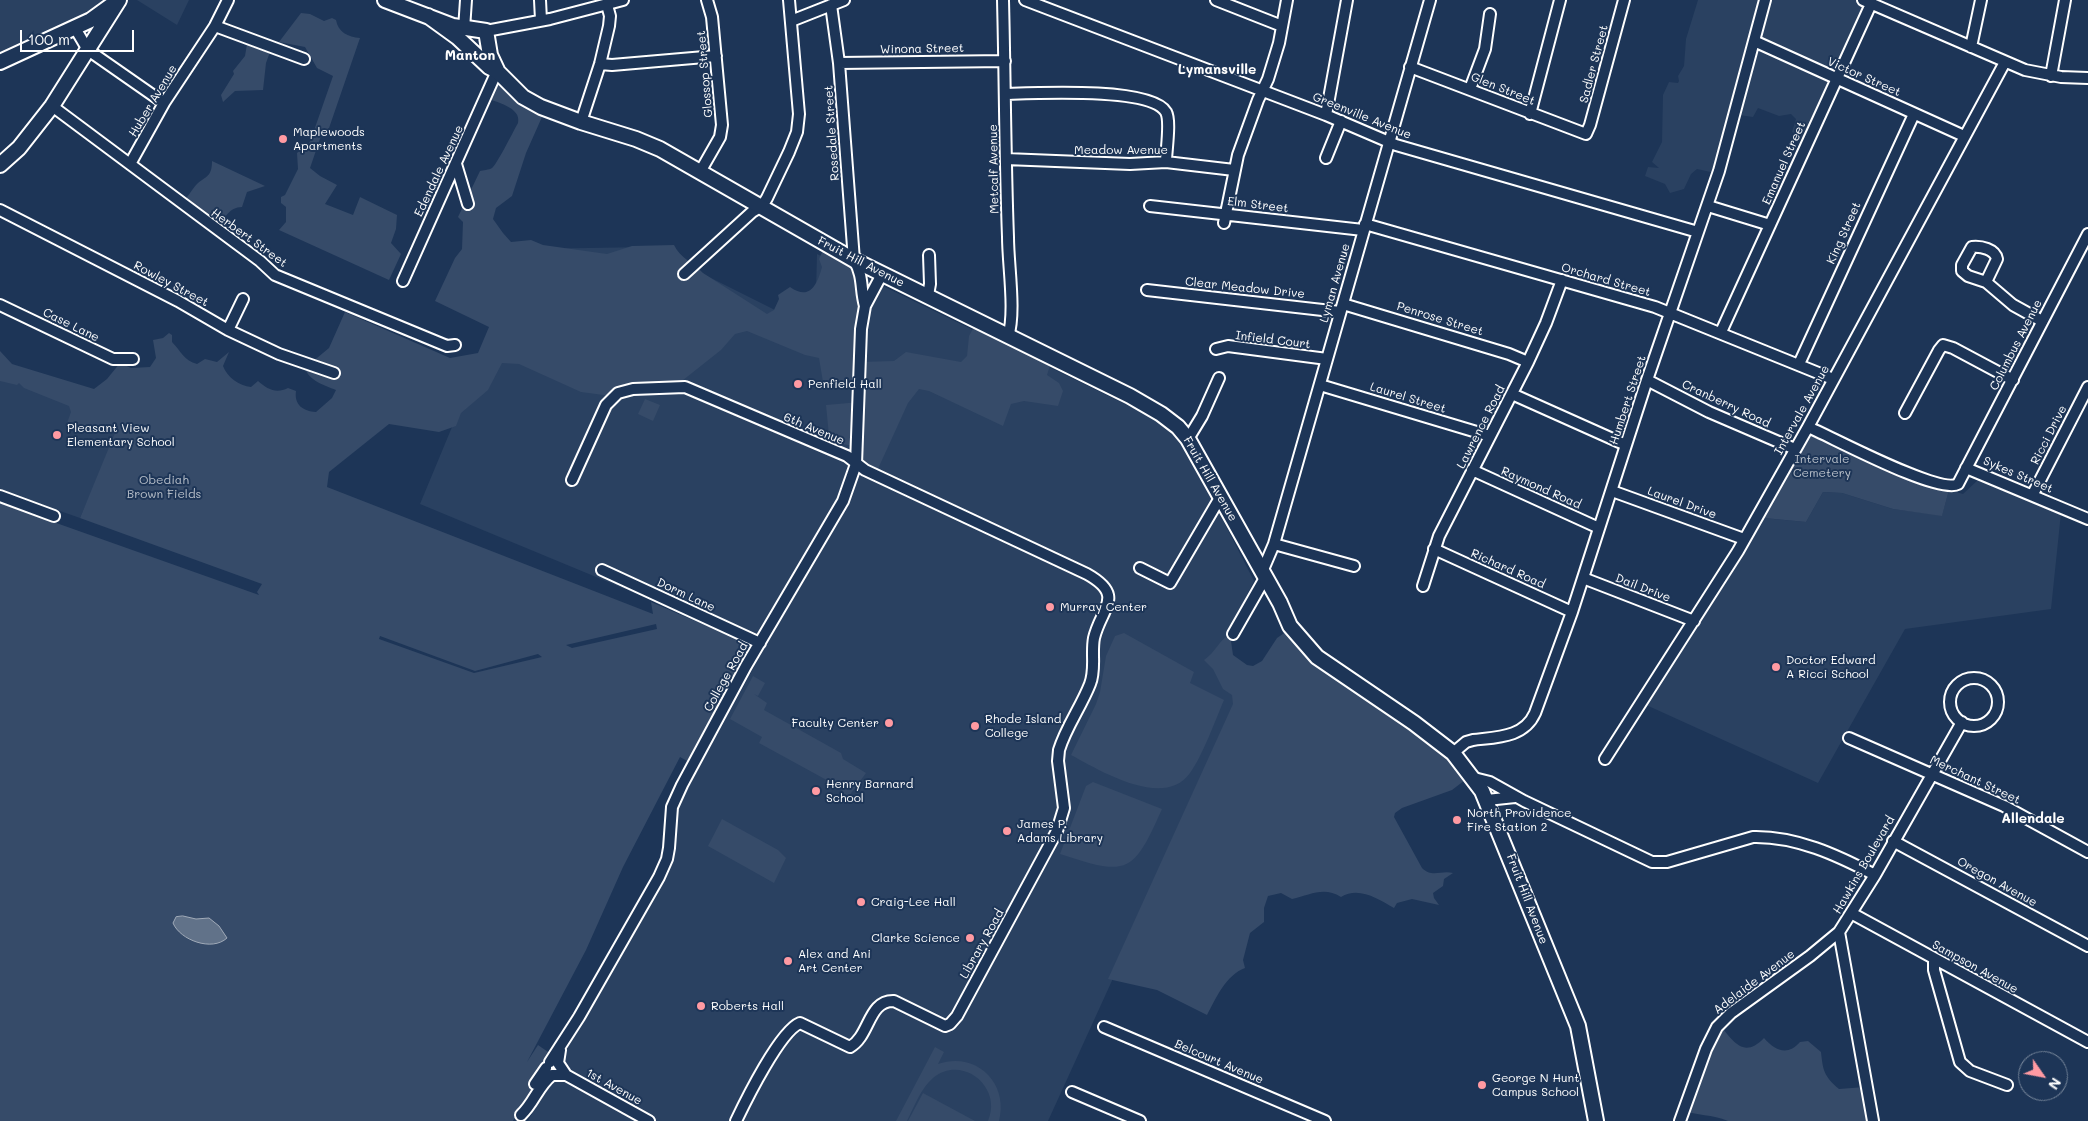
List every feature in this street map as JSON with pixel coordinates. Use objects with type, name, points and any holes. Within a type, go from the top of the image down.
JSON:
[{"type":"main road","points":[[0,62],[75,28],[95,17],[118,0]]},
{"type":"main road","points":[[0,165],[20,148],[52,106],[118,0]]},
{"type":"main road","name":"Fruit Hill Avenue","points":[[385,0],[464,29],[486,31],[490,55],[497,71]]},
{"type":"main road","name":"Fruit Hill Avenue","points":[[428,16],[457,37],[489,67],[497,71],[523,97],[532,102],[581,122],[636,139],[672,155],[854,260],[928,295],[1150,407],[1172,422],[1188,439],[1221,496],[1290,626],[1317,657],[1414,723],[1453,753],[1474,778],[1487,800],[1578,1026],[1596,1121]]},
{"type":"street","name":"Huber Avenue","points":[[130,164],[164,103],[215,26],[228,0]]},
{"type":"street","points":[[464,29],[466,0]]},
{"type":"street","points":[[540,0],[541,20]]},
{"type":"street","points":[[486,31],[623,0]]},
{"type":"street","name":"Glossop Street","points":[[700,172],[722,130],[712,10],[708,0]]},
{"type":"street","points":[[684,274],[752,212],[762,206],[797,132],[799,114],[789,0]]},
{"type":"street","points":[[791,21],[844,0]]},
{"type":"street","name":"Metcalf Avenue","points":[[1003,0],[1011,319],[1008,337]]},
{"type":"street","name":"Greenville Avenue","points":[[1025,0],[1326,115],[1388,142],[1698,232]]},
{"type":"street","points":[[1216,0],[1282,26]]},
{"type":"street","points":[[1225,219],[1234,170],[1268,79],[1287,0]]},
{"type":"street","points":[[1326,115],[1347,0]]},
{"type":"street","name":"Lyman Avenue","points":[[1232,634],[1263,575],[1274,544],[1430,0]]},
{"type":"street","points":[[1530,114],[1560,0]]},
{"type":"street","name":"Sadler Street","points":[[1586,134],[1624,0]]},
{"type":"street","name":"Humbert Street","points":[[1453,753],[1466,742],[1516,733],[1529,724],[1535,713],[1572,612],[1647,380],[1708,206],[1765,0]]},
{"type":"street","points":[[1971,47],[1981,0]]},
{"type":"street","points":[[2051,76],[2065,0]]},
{"type":"street","points":[[1867,2],[2005,62],[2041,75],[2088,78]]},
{"type":"street","name":"Emanuel Street","points":[[1721,332],[1836,79],[1867,2]]},
{"type":"street","points":[[581,122],[600,64],[609,26],[610,16],[607,5]]},
{"type":"street","name":"Rosedale Street","points":[[831,5],[839,63],[854,260]]},
{"type":"street","points":[[1470,90],[1485,49],[1490,14]]},
{"type":"street","points":[[215,26],[304,59]]},
{"type":"street","points":[[75,28],[88,50],[164,103]]},
{"type":"street","name":"Victor Street","points":[[1754,41],[1964,136]]},
{"type":"street","points":[[600,64],[612,65],[716,56]]},
{"type":"street","name":"Winona Street","points":[[839,63],[1005,61]]},
{"type":"street","name":"Intervale Avenue","points":[[1605,759],[1694,621],[1744,539],[1808,427],[2005,62]]},
{"type":"street","name":"Glen Street","points":[[1410,67],[1586,134]]},
{"type":"street","name":"Edendale Avenue","points":[[403,281],[497,71]]},
{"type":"street","points":[[1006,94],[1062,93],[1147,100],[1164,109],[1168,117],[1166,162]]},
{"type":"street","name":"Herbert Street","points":[[52,106],[260,261],[275,275],[446,346],[455,345]]},
{"type":"street","name":"King Street","points":[[1799,364],[1914,114]]},
{"type":"street","points":[[1326,158],[1341,121]]},
{"type":"street","name":"Meadow Avenue","points":[[1006,160],[1130,164],[1166,162],[1234,170]]},
{"type":"street","points":[[456,164],[468,204]]},
{"type":"street","name":"Elm Street","points":[[1150,206],[1225,219],[1364,227]]},
{"type":"street","points":[[1708,206],[1770,225]]},
{"type":"street","name":"Rowley Street","points":[[0,211],[178,301],[228,330],[279,354],[334,373]]},
{"type":"street","name":"Orchard Street","points":[[1364,227],[1562,280],[1670,312],[1833,378]]},
{"type":"street","name":"Columbus Avenue","points":[[1966,468],[2088,234]]},
{"type":"street","points":[[928,295],[930,284],[929,255]]},
{"type":"street","name":"College Road","points":[[854,260],[860,270],[862,297],[865,306]]},
{"type":"street","name":"College Road","points":[[519,1118],[525,1101],[555,1069],[560,1047],[659,877],[667,859],[672,807],[682,785],[760,643],[843,501],[856,464],[861,329],[865,306],[882,274]]},
{"type":"street","name":"Lawrence Road","points":[[1423,586],[1434,549],[1472,470],[1528,362],[1546,323],[1562,280]]},
{"type":"street","points":[[1986,282],[2012,305],[2042,321]]},
{"type":"street","name":"Clear Meadow Drive","points":[[1147,290],[1342,308]]},
{"type":"street","points":[[228,330],[242,299]]},
{"type":"street","name":"Case Lane","points":[[0,305],[113,359],[133,359]]},
{"type":"street","name":"Penrose Street","points":[[1342,308],[1509,354],[1528,362]]},
{"type":"street","name":"Infield Court","points":[[1216,349],[1228,346],[1327,359]]},
{"type":"street","points":[[1905,413],[1939,350],[1943,346],[1953,348],[2013,380]]},
{"type":"street","points":[[1188,439],[1202,416],[1219,378]]},
{"type":"street","name":"Cranberry Road","points":[[1647,380],[1709,412],[1795,450]]},
{"type":"street","name":"Laurel Street","points":[[1320,385],[1490,436]]},
{"type":"street","name":"6th Avenue","points":[[572,480],[606,405],[618,393],[625,390],[651,387],[685,387],[846,456],[865,470],[997,530],[1087,574],[1106,588]]},
{"type":"street","name":"Ricci Drive","points":[[2033,494],[2088,387]]},
{"type":"street","points":[[1512,394],[1626,445]]},
{"type":"street","name":"Sykes Street","points":[[1808,427],[1895,469],[1948,486],[1958,484],[1966,468],[2033,494],[2088,519]]},
{"type":"street","name":"Raymond Road","points":[[1472,470],[1599,528]]},
{"type":"street","name":"Laurel Drive","points":[[1612,491],[1744,539]]},
{"type":"street","points":[[0,496],[54,516]]},
{"type":"street","points":[[1140,568],[1170,582],[1221,496]]},
{"type":"street","points":[[1274,544],[1354,566]]},
{"type":"street","name":"Richard Road","points":[[1434,549],[1572,612]]},
{"type":"street","name":"Dorm Lane","points":[[602,570],[760,643]]},
{"type":"street","name":"Dail Drive","points":[[1583,578],[1694,621]]},
{"type":"street","name":"Library Road","points":[[736,1121],[770,1058],[793,1026],[800,1023],[850,1047],[860,1039],[878,1006],[886,1001],[894,1001],[945,1026],[950,1024],[957,1016],[1057,831],[1064,808],[1058,761],[1059,750],[1062,740],[1090,684],[1093,671],[1094,638],[1108,601],[1106,588]]},
{"type":"street","points":[[1973,678],[1985,681],[1996,695],[1997,702],[1994,713],[1986,722],[1980,725],[1974,726],[1962,722],[1957,719],[1951,708],[1950,702],[1953,690],[1962,681],[1967,679],[1973,678]]},
{"type":"street","name":"Hawkins Boulevard","points":[[1873,1121],[1839,932],[1875,875],[1962,722]]},
{"type":"street","name":"Merchant Street","points":[[1849,738],[2004,806],[2087,848]]},
{"type":"street","points":[[1474,778],[1490,782],[1516,797],[1652,862],[1668,862],[1753,837],[1768,837],[1802,843],[1875,875]]},
{"type":"street","points":[[1487,800],[1516,797]]},
{"type":"street","name":"Oregon Avenue","points":[[1893,841],[2088,946]]},
{"type":"street","name":"Sampson Avenue","points":[[1851,913],[2088,1042]]},
{"type":"street","name":"Adelaide Avenue","points":[[1680,1121],[1706,1049],[1717,1027],[1732,1013],[1810,956],[1839,932]]},
{"type":"street","points":[[1934,959],[1934,970],[1956,1053],[1965,1068],[2007,1085]]},
{"type":"street","name":"Belcourt Avenue","points":[[1104,1027],[1324,1121]]},
{"type":"street","name":"1st Avenue","points":[[555,1069],[649,1121]]},
{"type":"street","points":[[1072,1092],[1140,1121]]},
{"type":"shaded area","points":[[0,0],[119,0],[88,49],[71,30],[0,61]]},
{"type":"shaded area","points":[[137,0],[189,0],[177,25]]},
{"type":"shaded area","points":[[1698,0],[1863,0],[1869,3],[1805,141],[1792,132],[1796,119],[1791,114],[1779,116],[1758,108],[1753,117],[1732,114],[1715,173],[1697,169],[1691,174],[1684,189],[1670,193],[1665,184],[1645,176],[1648,167],[1659,168],[1652,162],[1662,142],[1663,95],[1669,82],[1678,83],[1679,81],[1678,76],[1684,66],[1686,39]]},
{"type":"shaded area","name":"Rhode Island College","points":[[649,247],[815,330],[817,254],[1162,422],[1188,452],[1254,581],[1214,660],[1250,678],[1048,1121],[528,1121],[588,1010],[666,875],[674,849],[678,806],[765,647],[420,504],[526,249]]},
{"type":"shaded area","name":"Pleasant View Elementary School","points":[[0,369],[124,409],[105,461],[80,518],[0,490]]},
{"type":"shaded area","name":"Doctor Edward A Ricci School","points":[[1980,478],[2061,513],[2051,609],[1905,629],[1818,783],[1644,704],[1764,518],[1806,522],[1823,492],[1842,493],[1893,509],[1942,515],[1949,490],[1963,494]]},
{"type":"shaded area","points":[[183,916],[196,919],[209,918],[219,926],[227,938],[213,944],[205,944],[189,939],[173,923],[176,917]]},
{"type":"green space","points":[[301,13],[310,14],[324,21],[332,18],[336,20],[341,31],[360,38],[328,131],[322,133],[310,168],[337,185],[325,204],[353,215],[360,197],[397,215],[396,229],[391,243],[401,254],[389,280],[279,230],[286,222],[286,207],[281,203],[281,197],[285,195],[298,169],[297,153],[310,142],[333,76],[317,68],[305,47],[279,42]]},
{"type":"green space","points":[[247,44],[270,52],[266,63],[263,90],[235,91],[223,102],[221,95],[234,74],[233,71],[245,56]]},
{"type":"green space","name":"Obediah Brown Fields","points":[[495,75],[542,117],[526,153],[512,196],[496,208],[493,219],[511,242],[531,240],[543,245],[607,254],[632,246],[674,245],[683,257],[703,273],[767,314],[774,310],[779,299],[778,295],[790,287],[803,292],[808,292],[812,289],[820,274],[822,267],[819,259],[825,246],[868,267],[860,362],[894,361],[906,352],[961,362],[967,356],[969,336],[975,325],[1052,359],[1047,375],[1059,383],[1063,391],[1058,406],[1024,401],[1011,404],[1003,426],[929,391],[919,389],[908,403],[877,471],[863,466],[855,446],[841,444],[829,436],[826,405],[860,402],[860,384],[823,382],[819,358],[805,355],[747,331],[735,334],[721,350],[673,388],[611,396],[581,392],[519,364],[502,363],[488,390],[461,413],[456,426],[439,432],[389,424],[329,472],[327,487],[653,614],[651,602],[753,647],[691,763],[680,757],[623,867],[586,950],[527,1062],[538,1045],[551,1054],[513,1121],[0,1121],[0,503],[259,595],[257,592],[262,584],[80,518],[117,428],[97,431],[67,423],[71,412],[69,406],[24,388],[19,383],[17,385],[0,381],[0,351],[12,364],[94,389],[107,379],[120,363],[131,368],[150,367],[156,358],[153,340],[163,338],[169,333],[172,335],[172,342],[193,363],[197,364],[205,359],[217,362],[229,352],[223,366],[227,374],[234,380],[242,385],[251,387],[258,381],[272,390],[280,391],[288,388],[296,391],[298,404],[303,409],[316,412],[332,398],[336,390],[313,379],[305,368],[329,348],[345,312],[450,358],[478,353],[489,327],[435,301],[455,258],[462,249],[463,222],[458,217],[480,171],[491,169],[494,166],[518,123],[518,117],[512,109],[484,97]],"holes":[[[656,624],[657,629],[572,648],[566,645]],[[380,636],[475,671],[538,654],[542,657],[474,673],[379,639]]]},
{"type":"green space","points":[[212,161],[265,186],[247,192],[242,207],[230,211],[217,229],[182,204],[195,186],[208,176]]},
{"type":"green space","points":[[645,399],[660,405],[653,421],[638,414]]},
{"type":"green space","name":"Intervale Cemetery","points":[[1811,432],[1863,456],[1874,464],[1907,478],[1949,490],[1942,516],[1893,509],[1842,493],[1823,492],[1806,522],[1764,518]]},
{"type":"green space","points":[[1290,629],[1306,646],[1422,729],[1469,777],[1452,790],[1402,808],[1395,813],[1394,817],[1422,868],[1429,873],[1453,873],[1444,879],[1443,886],[1433,893],[1439,905],[1412,899],[1397,903],[1394,908],[1361,893],[1348,894],[1341,897],[1329,892],[1323,892],[1292,899],[1281,893],[1268,896],[1264,908],[1264,922],[1250,933],[1243,960],[1245,968],[1238,971],[1227,981],[1207,1015],[1157,990],[1108,979],[1233,704],[1232,695],[1223,689],[1213,669],[1204,660],[1230,634],[1233,655],[1247,665],[1253,666],[1262,661],[1277,638]]},
{"type":"green space","points":[[1124,633],[1194,672],[1190,683],[1224,700],[1195,766],[1179,783],[1164,788],[1148,788],[1131,784],[1071,755],[1096,704],[1106,656],[1115,636]]},
{"type":"green space","points":[[753,676],[765,683],[758,696],[754,694],[767,703],[764,710],[841,753],[843,759],[866,773],[843,804],[837,801],[843,789],[759,743],[762,737],[730,719]]},
{"type":"green space","points":[[1093,782],[1162,809],[1143,847],[1135,858],[1125,864],[1114,867],[1100,866],[1060,854],[1086,786]]},
{"type":"green space","points":[[722,819],[778,850],[786,858],[774,883],[708,846]]},
{"type":"green space","points":[[1718,1023],[1734,1041],[1744,1047],[1757,1044],[1764,1038],[1777,1049],[1782,1050],[1791,1049],[1800,1042],[1808,1041],[1821,1052],[1825,1073],[1839,1089],[1865,1087],[1872,1121],[1728,1121],[1682,1110]]},
{"type":"green space","points":[[935,1047],[944,1052],[938,1064],[952,1061],[965,1062],[977,1066],[986,1073],[994,1083],[999,1094],[1001,1107],[999,1121],[988,1121],[991,1108],[990,1097],[985,1086],[967,1072],[956,1070],[944,1072],[933,1078],[921,1092],[907,1121],[896,1121]]},
{"type":"green space","points":[[923,1093],[975,1121],[908,1121]]},
{"type":"place","name":"Maplewoods Apartments","points":[[283,139]]},
{"type":"place","name":"Penfield Hall","points":[[798,384]]},
{"type":"place","name":"Pleasant View Elementary School","points":[[57,435]]},
{"type":"place","name":"Murray Center","points":[[1050,607]]},
{"type":"place","name":"Doctor Edward A Ricci School","points":[[1776,667]]},
{"type":"place","name":"Faculty Center","points":[[889,723]]},
{"type":"place","name":"Rhode Island College","points":[[975,726]]},
{"type":"place","name":"Henry Barnard School","points":[[816,791]]},
{"type":"place","name":"North Providence Fire Station 2","points":[[1457,820]]},
{"type":"place","name":"James P. Adams Library","points":[[1007,831]]},
{"type":"place","name":"Craig-Lee Hall","points":[[861,902]]},
{"type":"place","name":"Clarke Science","points":[[970,938]]},
{"type":"place","name":"Alex and Ani Art Center","points":[[788,961]]},
{"type":"place","name":"Roberts Hall","points":[[701,1006]]},
{"type":"place","name":"George N Hunt Campus School","points":[[1482,1085]]},
{"type":"district","name":"Manton","points":[[470,56]]},
{"type":"district","name":"Lymansville","points":[[1217,70]]},
{"type":"district","name":"Allendale","points":[[2033,819]]}]
